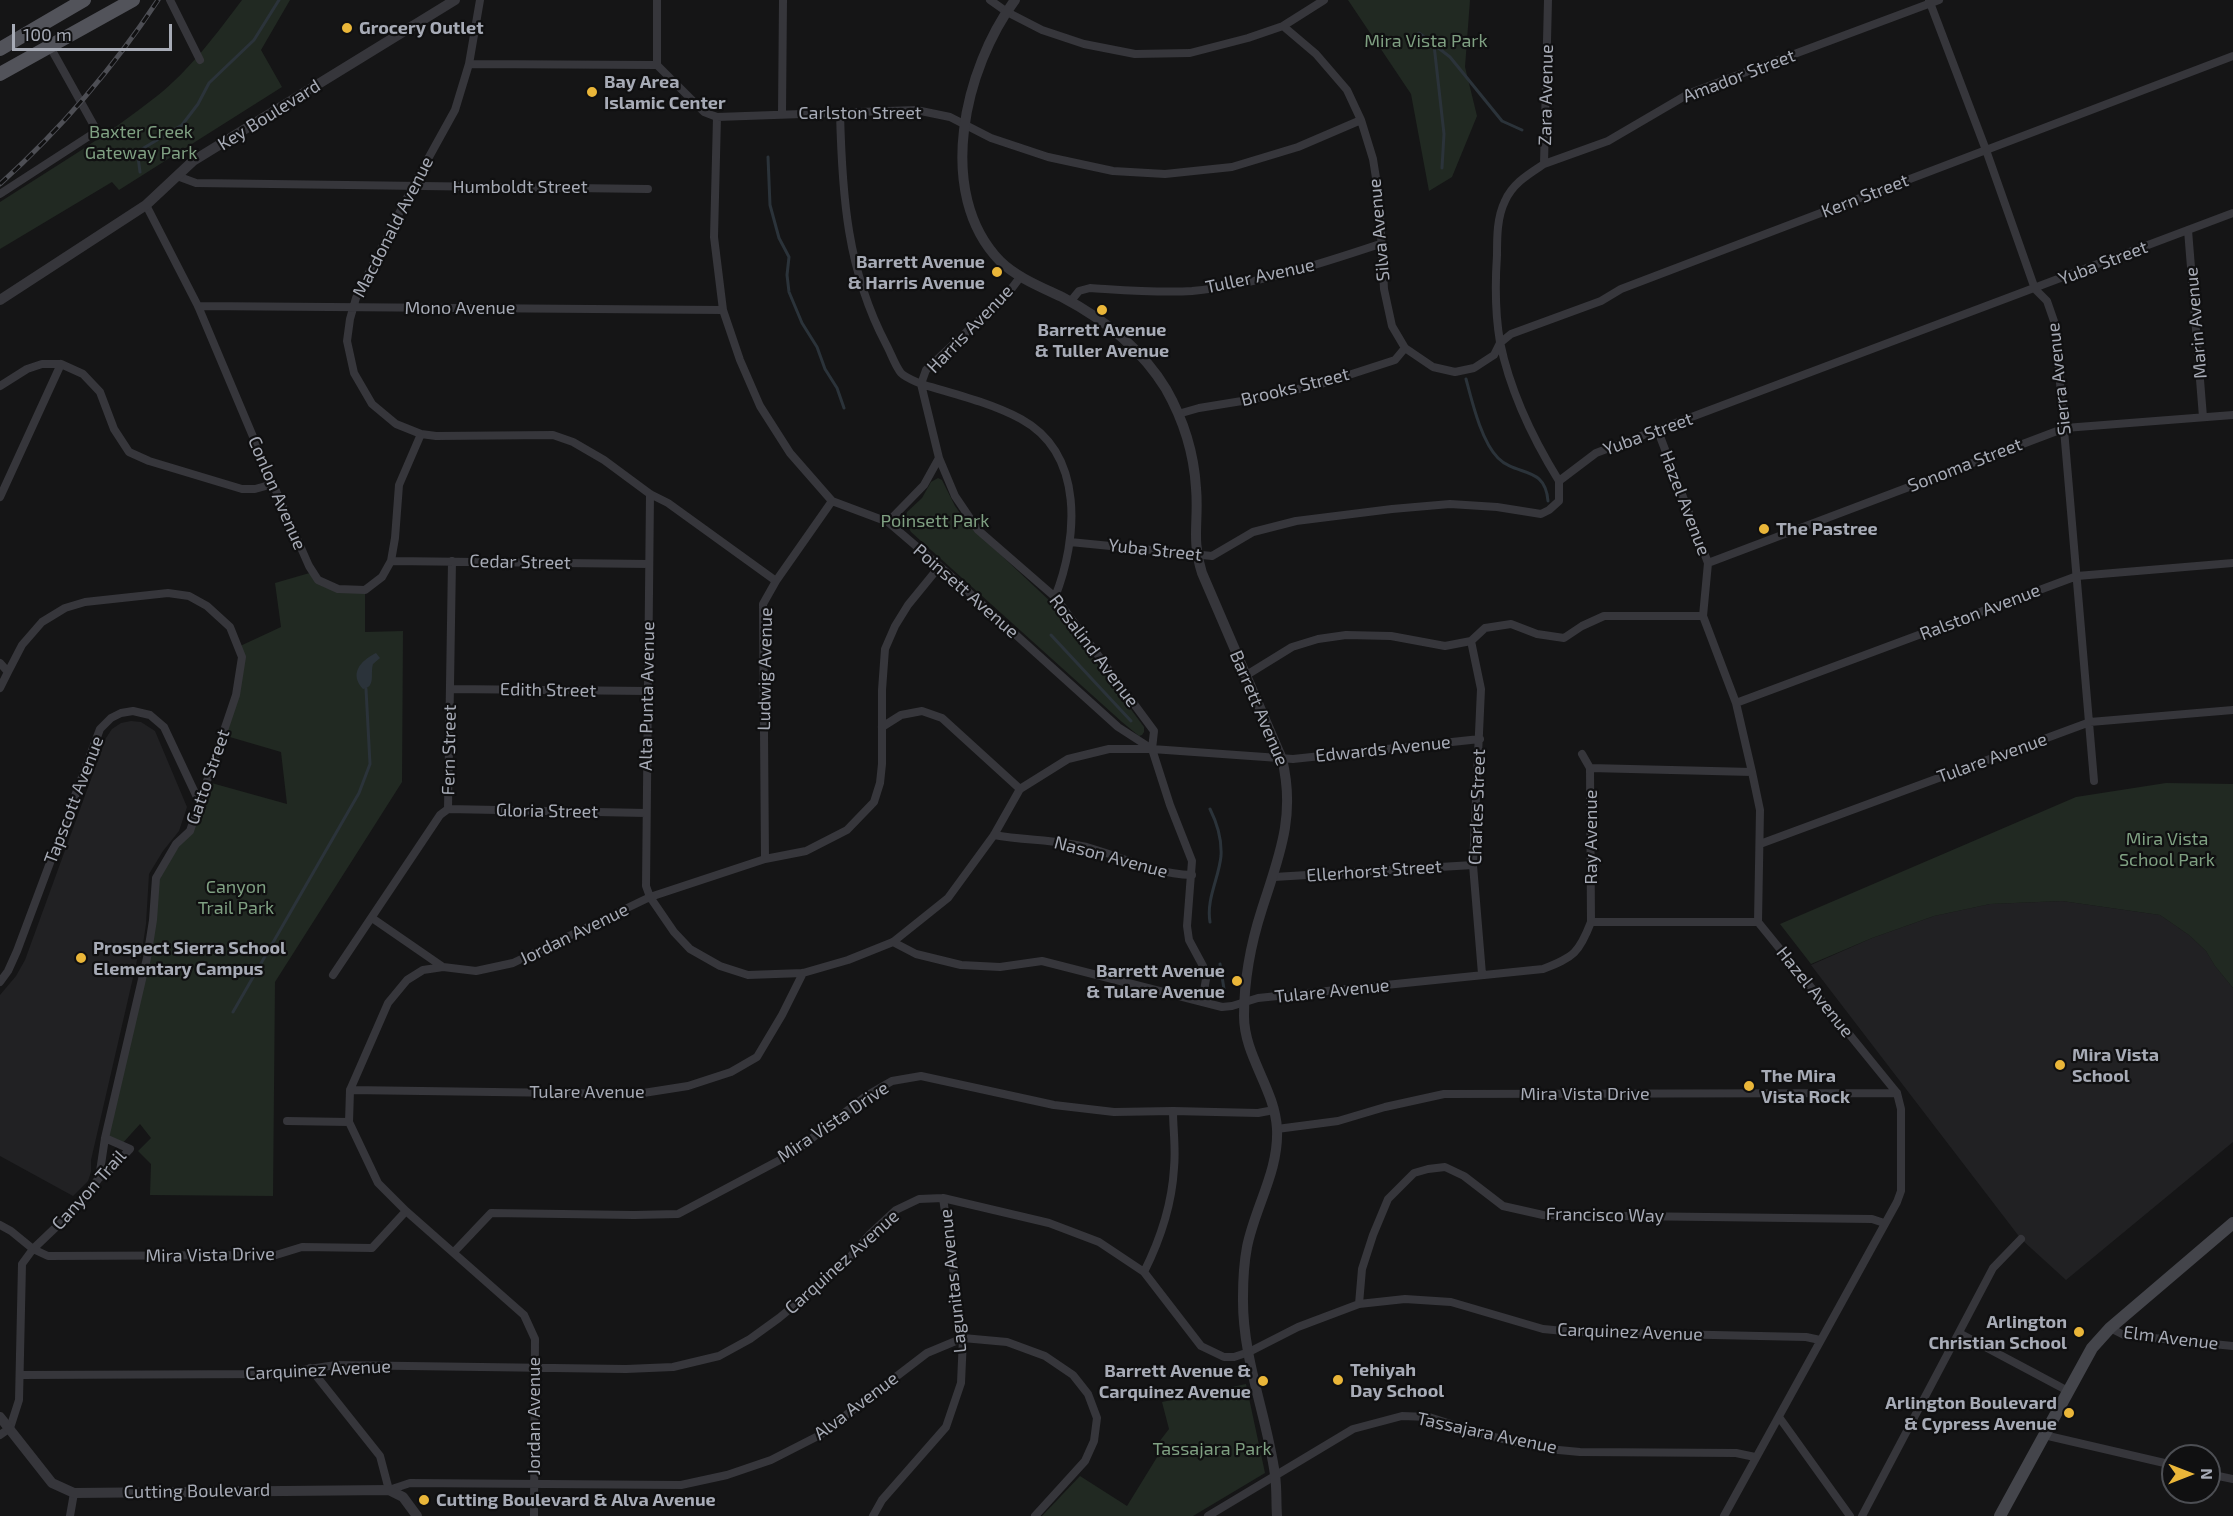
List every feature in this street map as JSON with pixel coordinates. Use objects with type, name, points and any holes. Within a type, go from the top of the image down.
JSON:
[{"type":"main road","points":[[0,49],[84,0]]},
{"type":"main road","points":[[0,74],[133,0]]},
{"type":"main road","points":[[2000,1516],[2092,1348],[2109,1328],[2233,1223]]},
{"type":"street","points":[[170,0],[200,60]]},
{"type":"street","name":"Key Boulevard","points":[[0,300],[146,205],[193,161],[455,0]]},
{"type":"street","name":"Macdonald Avenue","points":[[480,0],[469,64],[455,110],[413,186],[353,308],[347,341],[354,373],[372,404],[396,424],[421,434],[436,436],[553,435],[573,442],[604,460],[650,494]]},
{"type":"street","points":[[657,0],[657,65]]},
{"type":"street","points":[[782,113],[783,0]]},
{"type":"street","points":[[990,0],[1007,12],[1042,30],[1084,44],[1135,54],[1190,53],[1248,38],[1283,27],[1324,0]]},
{"type":"street","name":"Barrett Avenue","points":[[1015,0],[991,38],[977,70],[964,123],[964,174],[968,204],[979,232],[1000,261],[1021,276],[1097,318],[1131,345],[1148,364],[1165,389],[1188,439],[1196,489],[1196,554],[1245,676],[1282,759],[1286,775],[1287,816],[1282,846],[1253,942],[1244,1022],[1248,1040],[1270,1095],[1277,1129],[1274,1162],[1247,1247],[1243,1298],[1249,1352],[1275,1476],[1277,1516]]},
{"type":"street","name":"Zara Avenue","points":[[1548,0],[1545,164],[1520,180],[1505,201],[1498,227],[1495,287],[1500,343],[1521,407],[1559,481]]},
{"type":"street","name":"Amador Street","points":[[1545,164],[1608,141],[1690,93],[1933,1]]},
{"type":"street","name":"Sierra Avenue","points":[[1933,1],[2035,289],[2047,301],[2055,324],[2094,781]]},
{"type":"street","points":[[0,194],[97,131],[39,27]]},
{"type":"street","name":"Silva Avenue","points":[[1283,27],[1316,54],[1347,90],[1361,120],[1373,159],[1379,197],[1384,289],[1392,326],[1405,348],[1433,367],[1455,372],[1474,368],[1494,355],[1500,343]]},
{"type":"street","name":"Kern Street","points":[[1500,343],[1511,334],[1601,301],[1621,289],[2233,56]]},
{"type":"street","points":[[469,64],[657,65],[704,112],[717,117]]},
{"type":"street","name":"Carlston Street","points":[[717,117],[916,110],[950,117],[990,138],[1048,157],[1113,171],[1165,174],[1232,166],[1298,147],[1361,120]]},
{"type":"street","points":[[840,112],[842,184],[850,242],[862,289],[901,373],[921,384],[974,399],[1023,420],[1048,440],[1065,470],[1072,504],[1070,542],[1062,579],[1055,597]]},
{"type":"street","name":"Poinsett Avenue","points":[[717,117],[714,237],[723,310],[740,360],[760,406],[790,453],[832,501],[888,522],[1118,727],[1152,749]]},
{"type":"street","name":"Humboldt Street","points":[[177,176],[196,183],[648,189]]},
{"type":"street","name":"Conlon Avenue","points":[[146,205],[198,306],[273,484],[309,566],[318,580],[338,589],[365,590],[382,577],[391,561],[399,485],[421,434]]},
{"type":"street","name":"Yuba Street","points":[[1070,542],[1212,556],[1253,532],[1296,521],[1450,504],[1497,507],[1541,514],[1550,510],[1559,501],[1559,481],[1596,453],[2233,213]]},
{"type":"street","name":"Marin Avenue","points":[[2188,230],[2203,417]]},
{"type":"street","name":"Tuller Avenue","points":[[1070,302],[1079,291],[1090,288],[1190,291],[1238,285],[1336,259],[1380,244]]},
{"type":"street","name":"Harris Avenue","points":[[921,384],[926,370],[1008,292],[1021,276]]},
{"type":"street","name":"Mono Avenue","points":[[198,306],[723,310]]},
{"type":"street","name":"Brooks Street","points":[[1178,414],[1321,384],[1395,360],[1405,348]]},
{"type":"street","points":[[0,386],[27,369],[42,364],[61,364],[83,374],[100,392],[114,429],[129,452],[149,461],[242,489],[255,489],[273,484]]},
{"type":"street","points":[[0,497],[61,364]]},
{"type":"street","name":"Rosalind Avenue","points":[[921,384],[939,458],[955,496],[978,530],[1055,597],[1154,731],[1155,740],[1152,749]]},
{"type":"street","name":"Sonoma Street","points":[[1708,563],[2065,428],[2233,415]]},
{"type":"street","name":"Hazel Avenue","points":[[1658,431],[1708,563],[1703,616],[1736,703],[1760,810],[1758,922],[1897,1093]]},
{"type":"street","points":[[888,522],[924,485],[939,458]]},
{"type":"street","points":[[650,494],[668,503],[776,581]]},
{"type":"street","name":"Alta Punta Avenue","points":[[650,494],[646,813],[646,886],[650,897]]},
{"type":"street","name":"Ludwig Avenue","points":[[765,859],[763,604],[776,581],[832,501]]},
{"type":"street","name":"Cedar Street","points":[[391,561],[649,564]]},
{"type":"street","name":"Fern Street","points":[[333,975],[440,815],[448,809],[452,561]]},
{"type":"street","name":"Ralston Avenue","points":[[1736,703],[2077,576],[2233,562]]},
{"type":"street","name":"Jordan Avenue","points":[[534,1516],[535,1339],[524,1315],[406,1211],[378,1183],[350,1122],[350,1090],[388,1003],[407,980],[423,970],[443,967],[476,970],[513,963],[650,897],[765,859],[806,850],[847,830],[874,802],[880,783],[885,650],[895,626],[908,605],[939,567]]},
{"type":"street","name":"Gatto Street","points":[[0,688],[22,645],[42,621],[65,608],[85,602],[168,593],[189,596],[207,606],[230,627],[242,657],[236,694],[190,831],[176,844],[156,878],[147,958],[105,1138],[99,1178]]},
{"type":"street","points":[[1245,676],[1292,647],[1318,639],[1346,635],[1391,636],[1445,646],[1471,641],[1485,628],[1511,624],[1537,634],[1564,638],[1582,626],[1604,616],[1703,616]]},
{"type":"street","name":"Charles Street","points":[[1471,641],[1481,689],[1473,865],[1482,974]]},
{"type":"street","points":[[0,663],[8,672]]},
{"type":"street","name":"Edith Street","points":[[450,689],[647,691]]},
{"type":"street","name":"Tulare Avenue","points":[[1760,844],[2090,722],[2233,710]]},
{"type":"street","name":"Tapscott Avenue","points":[[0,982],[17,951],[100,729],[111,718],[133,711],[150,716],[164,727],[196,795],[202,800]]},
{"type":"street","points":[[882,727],[901,715],[922,711],[942,718],[1020,789]]},
{"type":"street","name":"Edwards Avenue","points":[[650,897],[674,932],[690,949],[720,966],[748,975],[803,973],[848,960],[893,942],[948,898],[994,835],[1020,789],[1068,759],[1109,749],[1152,749],[1282,759],[1480,739]]},
{"type":"street","points":[[1152,749],[1170,805],[1192,861],[1187,926],[1189,940],[1203,966],[1206,979],[1202,1002]]},
{"type":"street","name":"Ray Avenue","points":[[1582,754],[1590,768],[1591,922]]},
{"type":"street","points":[[1590,768],[1752,772]]},
{"type":"street","name":"Gloria Street","points":[[448,809],[646,813]]},
{"type":"street","name":"Nason Avenue","points":[[994,835],[1015,839],[1053,841],[1090,848],[1168,874],[1192,875]]},
{"type":"street","name":"Ellerhorst Street","points":[[1274,877],[1473,865]]},
{"type":"street","points":[[372,918],[443,967]]},
{"type":"street","points":[[1591,922],[1758,922]]},
{"type":"street","name":"Tulare Avenue","points":[[893,942],[916,954],[961,965],[1000,967],[1042,961],[1222,1007],[1258,998],[1543,969],[1567,960],[1582,945],[1591,922]]},
{"type":"street","name":"Tulare Avenue","points":[[350,1090],[637,1094],[688,1086],[731,1072],[758,1057],[803,973]]},
{"type":"street","name":"Mira Vista Drive","points":[[454,1252],[491,1213],[678,1214],[793,1153],[866,1096],[892,1081],[921,1076],[1054,1105],[1114,1112],[1258,1113],[1274,1110]]},
{"type":"street","points":[[1724,1516],[1897,1202],[1901,1191],[1901,1109],[1897,1093]]},
{"type":"street","name":"Mira Vista Drive","points":[[1277,1129],[1338,1121],[1385,1107],[1444,1094],[1897,1093]]},
{"type":"street","points":[[1144,1272],[1153,1255],[1171,1195],[1175,1166],[1173,1111]]},
{"type":"street","points":[[287,1121],[350,1122]]},
{"type":"street","name":"Canyon Trail","points":[[33,1249],[76,1208],[99,1178],[130,1149],[105,1138]]},
{"type":"street","name":"Francisco Way","points":[[1359,1304],[1362,1269],[1388,1199],[1414,1173],[1428,1169],[1445,1167],[1464,1176],[1503,1206],[1543,1215],[1872,1220],[1884,1223]]},
{"type":"street","name":"Carquinez Avenue","points":[[20,1375],[275,1374],[336,1365],[626,1369],[673,1367],[719,1356],[750,1339],[843,1265],[869,1234],[896,1210],[920,1199],[943,1198],[1049,1223],[1100,1242],[1144,1272],[1201,1346],[1224,1357],[1234,1357],[1249,1352],[1298,1327],[1359,1304],[1405,1299],[1451,1302],[1543,1329],[1575,1332],[1806,1336],[1820,1340]]},
{"type":"street","name":"Lagunitas Avenue","points":[[873,1516],[882,1500],[946,1427],[961,1383],[963,1338],[943,1198]]},
{"type":"street","name":"Mira Vista Drive","points":[[33,1249],[48,1256],[60,1256],[276,1255],[302,1247],[372,1248],[406,1211]]},
{"type":"street","points":[[0,1225],[33,1249],[22,1264],[19,1400],[10,1428],[0,1435]]},
{"type":"street","points":[[1862,1516],[1993,1268],[2021,1239]]},
{"type":"street","name":"Elm Avenue","points":[[2109,1328],[2124,1335],[2233,1346]]},
{"type":"street","points":[[1959,1333],[2068,1391]]},
{"type":"street","name":"Alva Avenue","points":[[389,1490],[410,1484],[681,1485],[727,1475],[771,1460],[820,1435],[927,1353],[963,1338],[1007,1342],[1045,1356],[1073,1375],[1088,1394],[1097,1418],[1094,1441],[1085,1461],[1035,1516]]},
{"type":"street","points":[[310,1368],[380,1456],[389,1490],[403,1497],[417,1516]]},
{"type":"street","name":"Tassajara Avenue","points":[[1208,1516],[1353,1429],[1402,1416],[1429,1418],[1485,1435],[1548,1449],[1580,1452],[1736,1454],[1755,1457]]},
{"type":"street","points":[[0,1417],[52,1482],[74,1493],[70,1516]]},
{"type":"street","points":[[1779,1417],[1850,1516]]},
{"type":"street","points":[[2044,1435],[2161,1462]]},
{"type":"street","name":"Cutting Boulevard","points":[[74,1493],[389,1490]]},
{"type":"shaded area","points":[[376,653],[380,658],[373,664],[370,686],[363,689],[357,678],[358,668]]},
{"type":"shaded area","name":"Prospect Sierra School Elementary Campus","points":[[141,722],[155,731],[187,807],[179,831],[149,874],[146,924],[141,957],[138,956],[91,1160],[91,1172],[88,1181],[73,1196],[0,1156],[0,995],[16,976],[25,960],[106,738],[112,729],[121,723]]},
{"type":"shaded area","name":"Mira Vista School","points":[[2062,901],[2160,915],[2189,935],[2206,951],[2233,988],[2233,1142],[2066,1280],[2021,1239],[1811,965],[1872,938],[1934,916],[1990,904]]},
{"type":"green space","name":"Baxter Creek Gateway Park","points":[[242,0],[290,0],[261,50],[282,87],[119,190],[112,182],[0,249],[0,202],[100,138],[169,86],[192,63]]},
{"type":"green space","name":"Mira Vista Park","points":[[1348,0],[1470,0],[1465,67],[1477,116],[1452,177],[1429,191],[1411,94]]},
{"type":"green space","name":"Poinsett Park","points":[[938,478],[942,480],[955,506],[968,524],[1052,603],[1144,727],[1142,735],[1139,736],[1122,722],[911,532],[905,521],[907,512],[922,498],[931,482]]},
{"type":"green space","name":"Canyon Trail Park","points":[[313,572],[338,589],[365,590],[365,632],[403,631],[402,782],[275,982],[273,1196],[150,1195],[151,1164],[138,1151],[151,1138],[140,1124],[121,1145],[105,1138],[146,966],[156,878],[190,831],[208,782],[287,804],[281,752],[223,735],[242,658],[238,647],[281,627],[275,583]]},
{"type":"green space","name":"Mira Vista School Park","points":[[2166,783],[2233,784],[2233,988],[2206,951],[2189,935],[2160,915],[2062,901],[1990,904],[1934,916],[1872,938],[1811,964],[1780,924],[2076,797]]},
{"type":"green space","name":"Tassajara Park","points":[[1246,1384],[1265,1473],[1193,1516],[1042,1516],[1080,1476],[1127,1506],[1159,1454],[1159,1442],[1169,1429],[1162,1402]]},
{"type":"waterway","points":[[140,172],[138,157],[142,149],[182,125],[198,104],[209,83],[254,40],[279,0]]},
{"type":"waterway","points":[[1419,33],[1450,57],[1502,121],[1522,130]]},
{"type":"waterway","points":[[1434,45],[1444,134],[1442,168]]},
{"type":"waterway","points":[[768,157],[770,205],[779,238],[789,257],[787,275],[789,292],[802,323],[817,347],[825,369],[837,388],[844,408]]},
{"type":"waterway","points":[[1466,379],[1478,420],[1492,451],[1505,464],[1529,473],[1542,482],[1548,501]]},
{"type":"waterway","points":[[1051,635],[1131,721]]},
{"type":"waterway","points":[[233,1012],[359,793],[370,764],[366,689]]},
{"type":"waterway","points":[[1210,809],[1221,843],[1221,856],[1211,897],[1210,922]]},
{"type":"waterway","points":[[1220,964],[1224,989]]},
{"type":"railway","points":[[0,184],[44,142],[85,97],[158,0]]},
{"type":"place","name":"Grocery Outlet","points":[[347,28]]},
{"type":"place","name":"Bay Area Islamic Center","points":[[592,92]]},
{"type":"place","name":"Barrett Avenue & Harris Avenue","points":[[997,272]]},
{"type":"place","name":"Barrett Avenue & Tuller Avenue","points":[[1102,310]]},
{"type":"place","name":"The Pastree","points":[[1764,529]]},
{"type":"place","name":"Prospect Sierra School Elementary Campus","points":[[81,958]]},
{"type":"place","name":"Barrett Avenue & Tulare Avenue","points":[[1237,981]]},
{"type":"place","name":"Mira Vista School","points":[[2060,1065]]},
{"type":"place","name":"The Mira Vista Rock","points":[[1749,1086]]},
{"type":"place","name":"Arlington Christian School","points":[[2079,1332]]},
{"type":"place","name":"Tehiyah Day School","points":[[1338,1380]]},
{"type":"place","name":"Barrett Avenue & Carquinez Avenue","points":[[1263,1381]]},
{"type":"place","name":"Arlington Boulevard & Cypress Avenue","points":[[2069,1413]]},
{"type":"place","name":"Cutting Boulevard & Alva Avenue","points":[[424,1500]]}]
